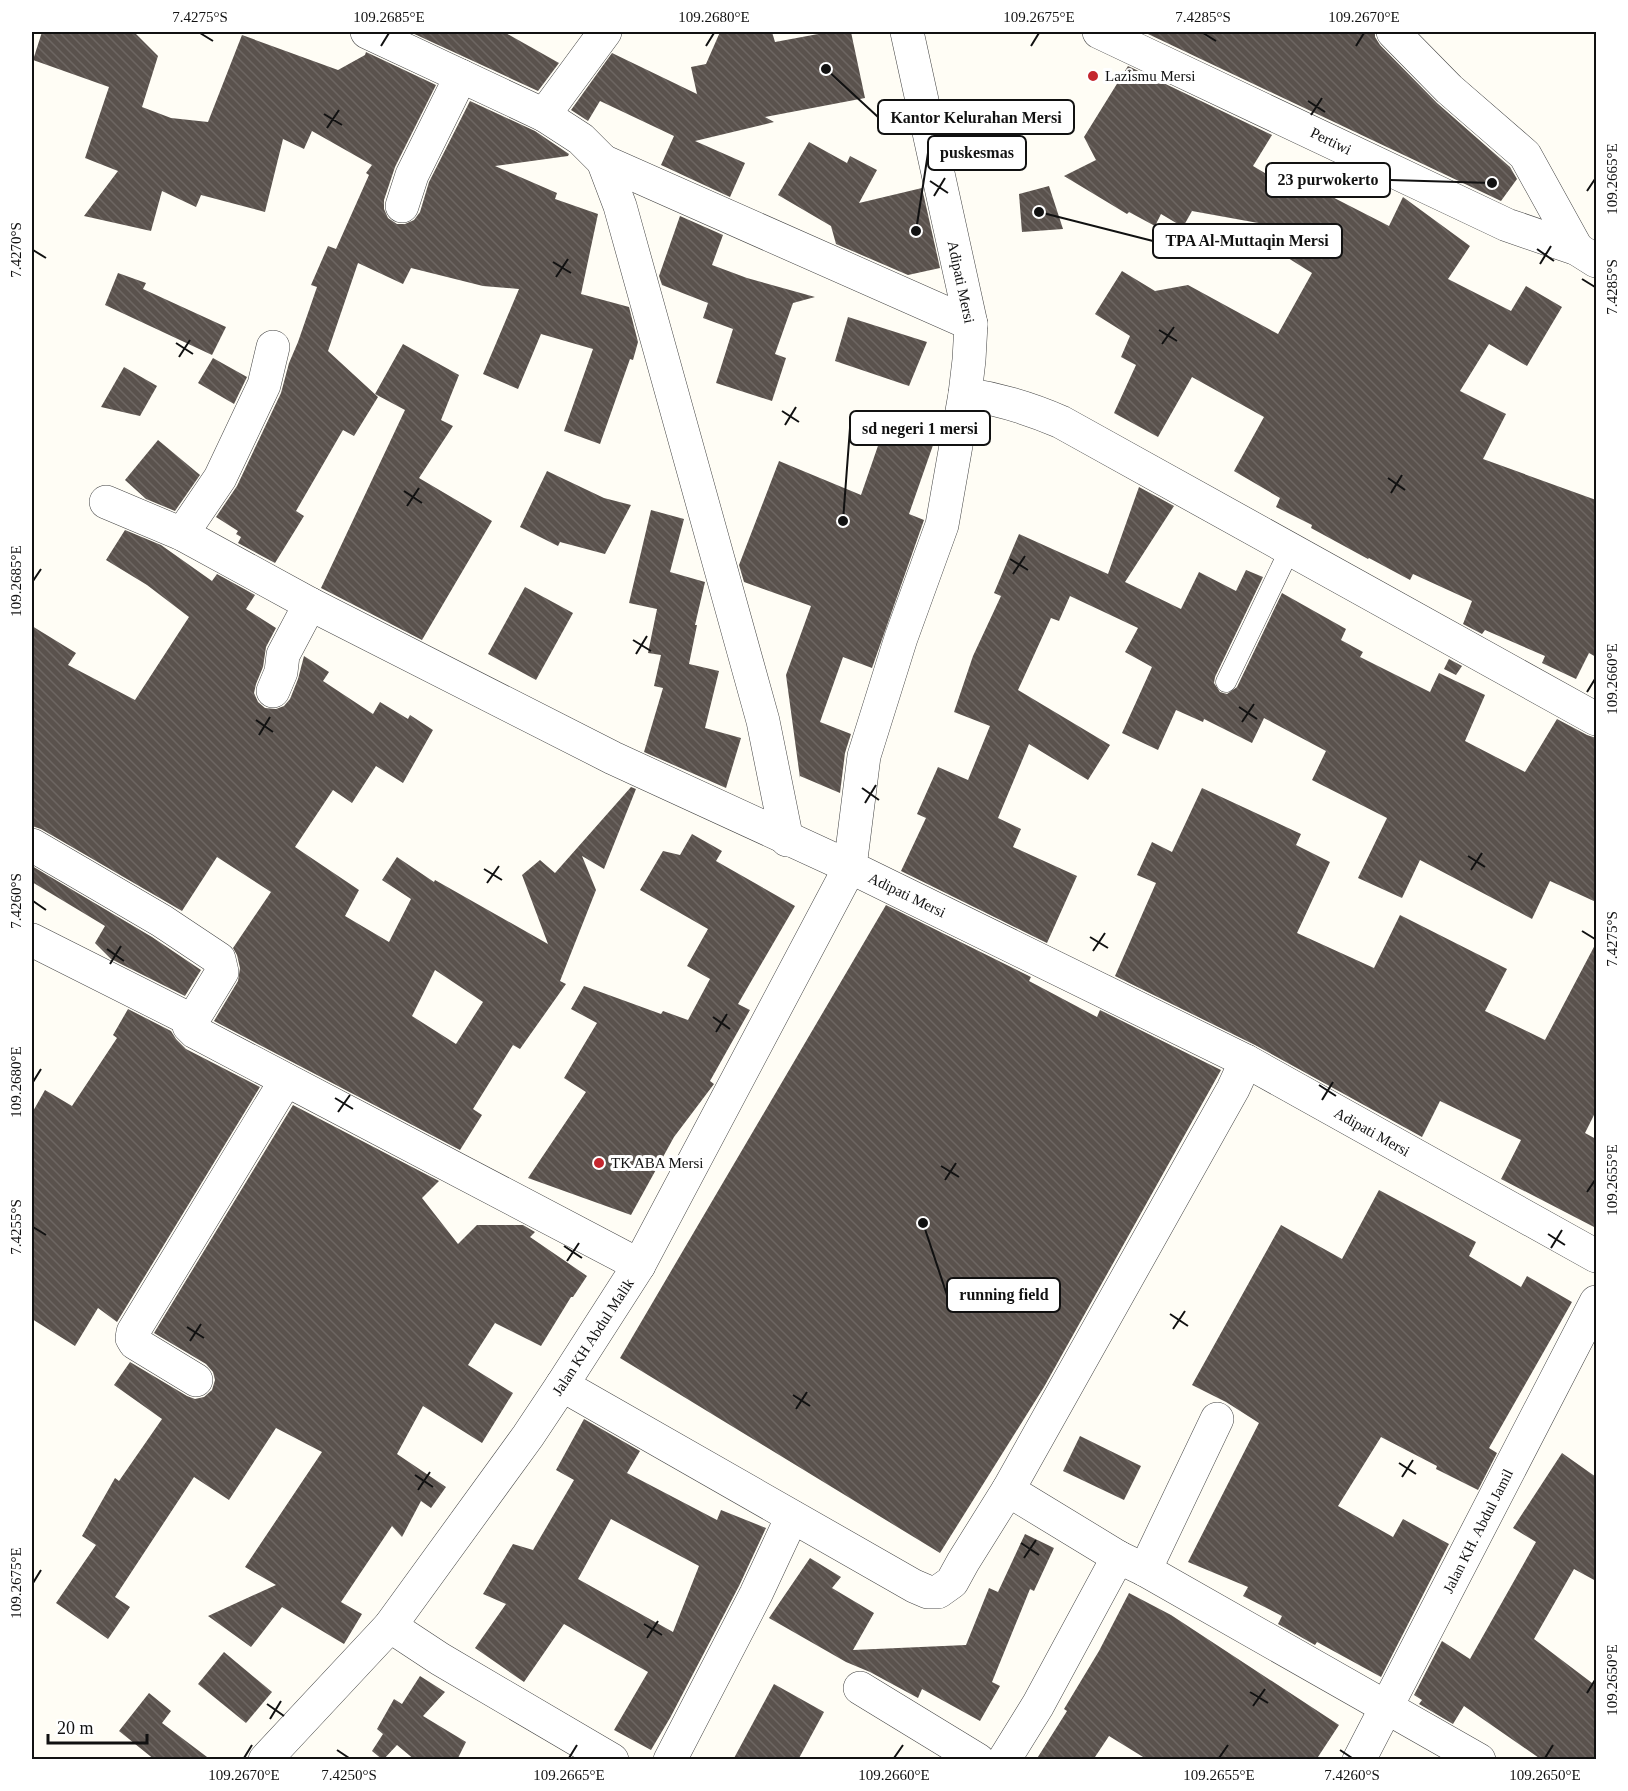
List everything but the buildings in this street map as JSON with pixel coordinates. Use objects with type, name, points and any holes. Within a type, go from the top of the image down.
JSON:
[{"type":"street","points":[[367,32],[544,115],[581,139],[603,161],[971,324]]},
{"type":"street","points":[[544,115],[605,32]]},
{"type":"street","name":"Adipati Mersi","points":[[907,32],[971,324],[969,360],[977,396],[942,525],[901,638],[864,756],[859,871],[1246,1061],[1596,1256]]},
{"type":"street","name":"Pertiwi","points":[[1099,32],[1507,225],[1587,255]]},
{"type":"street","points":[[1393,32],[1449,89],[1524,155],[1587,255]]},
{"type":"street","points":[[402,206],[412,176],[461,76]]},
{"type":"street","points":[[603,161],[620,206],[764,721],[787,840]]},
{"type":"street","points":[[182,534],[220,478],[264,385],[273,348]]},
{"type":"street","points":[[977,396],[1024,406],[1061,422],[1596,719]]},
{"type":"street","points":[[106,501],[182,534],[310,604],[613,758],[787,840],[859,871]]},
{"type":"street","points":[[273,691],[279,681],[283,655],[310,604]]},
{"type":"street","points":[[32,845],[162,921],[219,959],[222,972],[189,1026],[195,1032],[639,1265]]},
{"type":"street","name":"Jalan KH Abdul Malik","points":[[266,1760],[397,1630],[528,1436],[580,1396],[639,1265],[859,871]]},
{"type":"street","points":[[32,940],[191,1020]]},
{"type":"street","points":[[580,1396],[914,1586],[928,1592],[938,1592],[952,1582],[1008,1490],[1233,1089],[1246,1061]]},
{"type":"street","points":[[196,1380],[135,1343],[132,1338],[133,1332],[286,1080]]},
{"type":"street","name":"Jalan KH. Abdul Jamil","points":[[1359,1760],[1596,1302]]},
{"type":"street","points":[[1004,1760],[1131,1563],[1217,1419]]},
{"type":"street","points":[[1008,1490],[1131,1563],[1479,1760]]},
{"type":"street","points":[[670,1760],[756,1594],[792,1517]]},
{"type":"street","points":[[397,1630],[440,1659],[612,1760]]},
{"type":"street","points":[[860,1688],[978,1760]]},
{"type":"lane","points":[[1226,682],[1290,549]]},
{"type":"place","name":"Kantor Kelurahan Mersi","points":[[826,69]]},
{"type":"place","name":"Lazismu Mersi","points":[[1093,76]]},
{"type":"place","name":"23 purwokerto","points":[[1492,183]]},
{"type":"place","name":"TPA Al-Muttaqin Mersi","points":[[1039,212]]},
{"type":"place","name":"puskesmas","points":[[916,231]]},
{"type":"place","name":"sd negeri 1 mersi","points":[[843,521]]},
{"type":"place","name":"TK ABA Mersi","points":[[599,1163]]},
{"type":"place","name":"running field","points":[[923,1223]]}]
